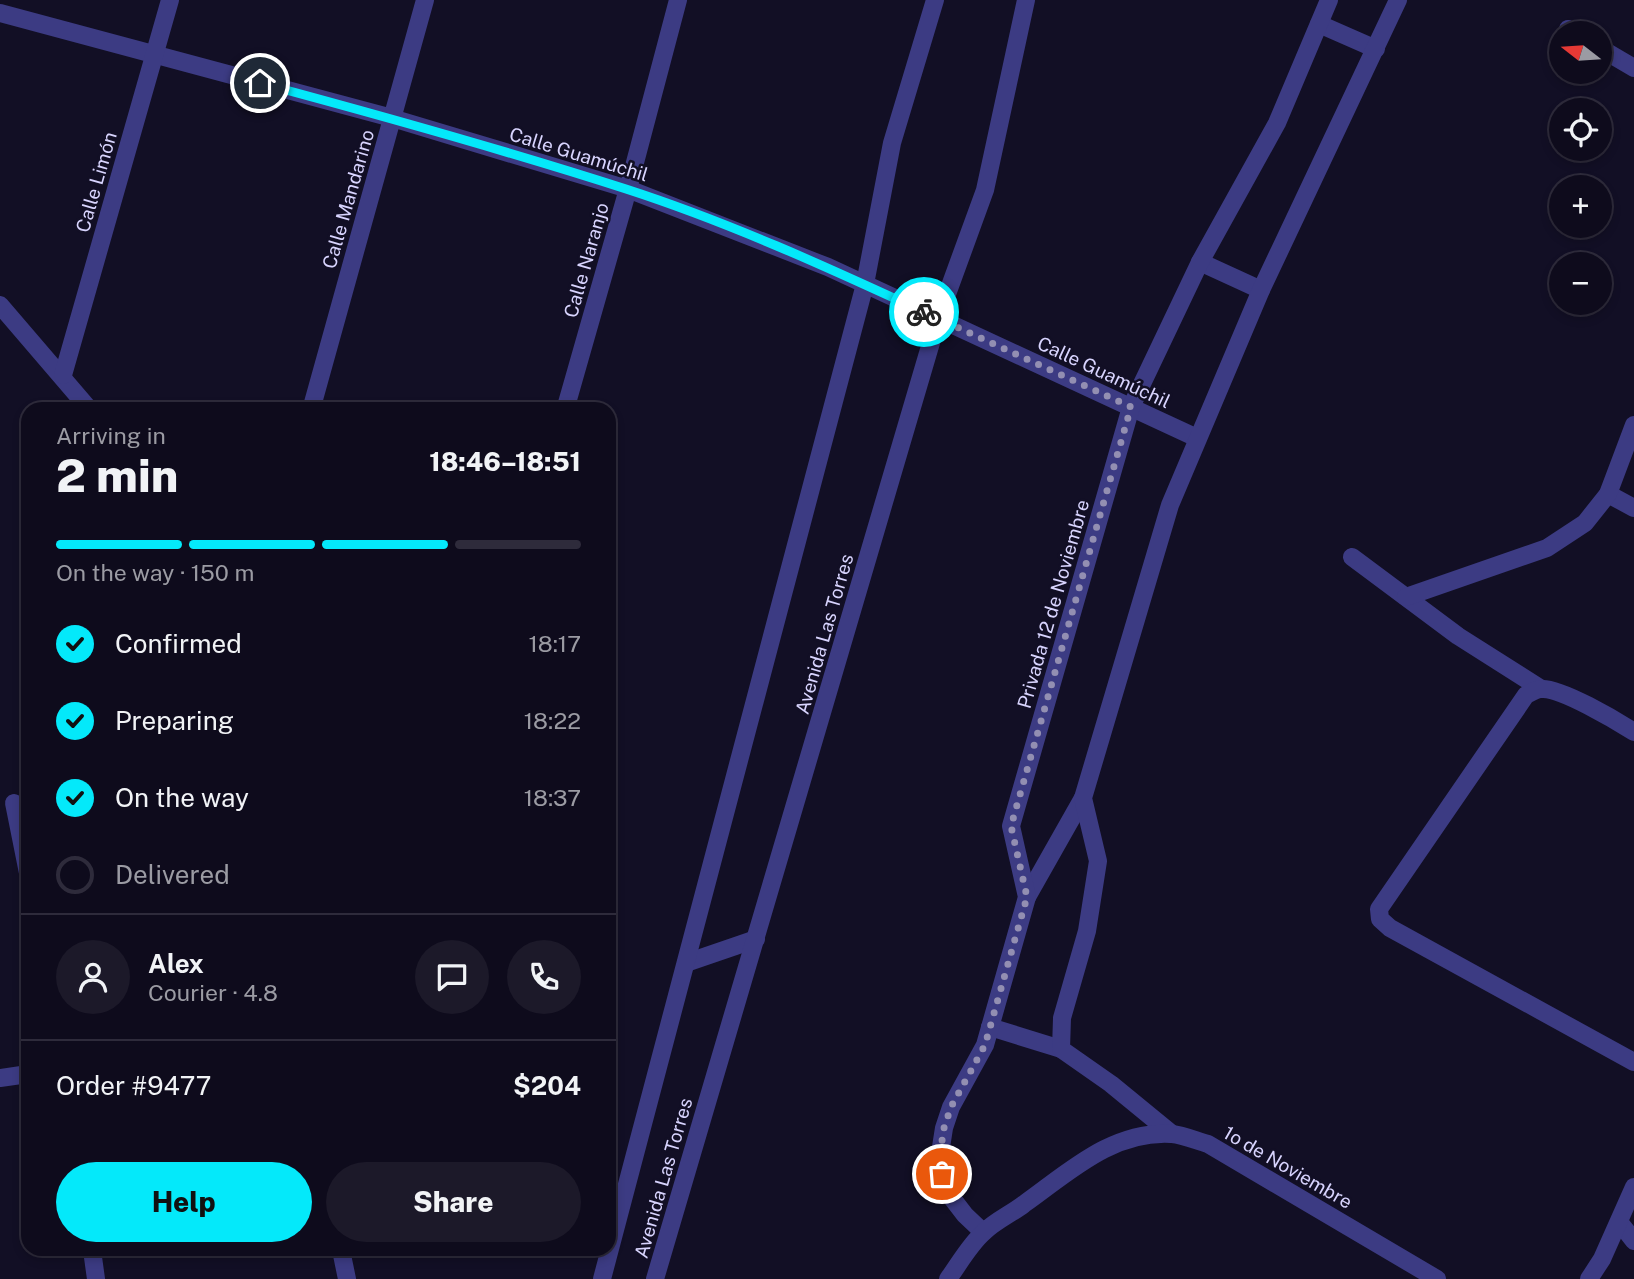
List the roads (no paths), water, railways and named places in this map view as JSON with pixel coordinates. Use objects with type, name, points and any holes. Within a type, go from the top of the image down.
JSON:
[{"type":"street","name":"Calle Limón","points":[[63,376],[170,0]]},
{"type":"street","name":"Calle Mandarino","points":[[313,402],[425,0]]},
{"type":"street","name":"Calle Naranjo","points":[[567,402],[678,0]]},
{"type":"street","name":"Avenida Las Torres","points":[[616,1230],[865,285],[892,144],[935,0]]},
{"type":"street","name":"Avenida Las Torres","points":[[655,1279],[938,319],[985,190],[1026,0]]},
{"type":"street","name":"Privada 12 de Noviembre","points":[[983,1232],[965,1215],[945,1189],[939,1160],[944,1128],[951,1107],[985,1045],[1027,897],[1011,826],[1131,407],[1200,262],[1277,123],[1329,0]]},
{"type":"street","points":[[1027,897],[1083,798],[1170,505],[1197,438],[1261,290],[1398,0]]},
{"type":"street","name":"Calle Guamúchil","points":[[0,13],[392,118],[628,189],[768,242],[1197,438]]},
{"type":"street","points":[[1319,24],[1376,49]]},
{"type":"street","points":[[1612,55],[1634,68]]},
{"type":"street","points":[[1200,262],[1261,290]]},
{"type":"street","points":[[0,305],[84,402]]},
{"type":"street","points":[[1406,597],[1547,548],[1585,523],[1608,494],[1634,425]]},
{"type":"street","points":[[1608,494],[1634,508]]},
{"type":"street","points":[[1352,557],[1458,636],[1540,688],[1593,709],[1634,732]]},
{"type":"street","points":[[1540,688],[1526,695],[1379,909],[1380,919],[1390,928],[1634,1062]]},
{"type":"street","points":[[1061,1049],[1062,1018],[1087,931],[1098,861],[1083,798]]},
{"type":"street","points":[[14,803],[21,838]]},
{"type":"street","points":[[686,963],[756,939]]},
{"type":"street","points":[[990,1027],[1061,1049],[1111,1084],[1172,1134]]},
{"type":"street","points":[[0,1078],[21,1075]]},
{"type":"street","name":"1o de Noviembre","points":[[948,1279],[983,1232],[1098,1151],[1140,1137],[1172,1134],[1208,1144],[1437,1279]]},
{"type":"street","points":[[1589,1279],[1620,1223],[1634,1187]]},
{"type":"street","points":[[1620,1223],[1634,1241]]},
{"type":"street","points":[[93,1256],[96,1279]]},
{"type":"street","points":[[342,1256],[347,1279]]},
{"type":"street","name":"Avenida Las Torres","points":[[603,1279],[609,1256]]}]
